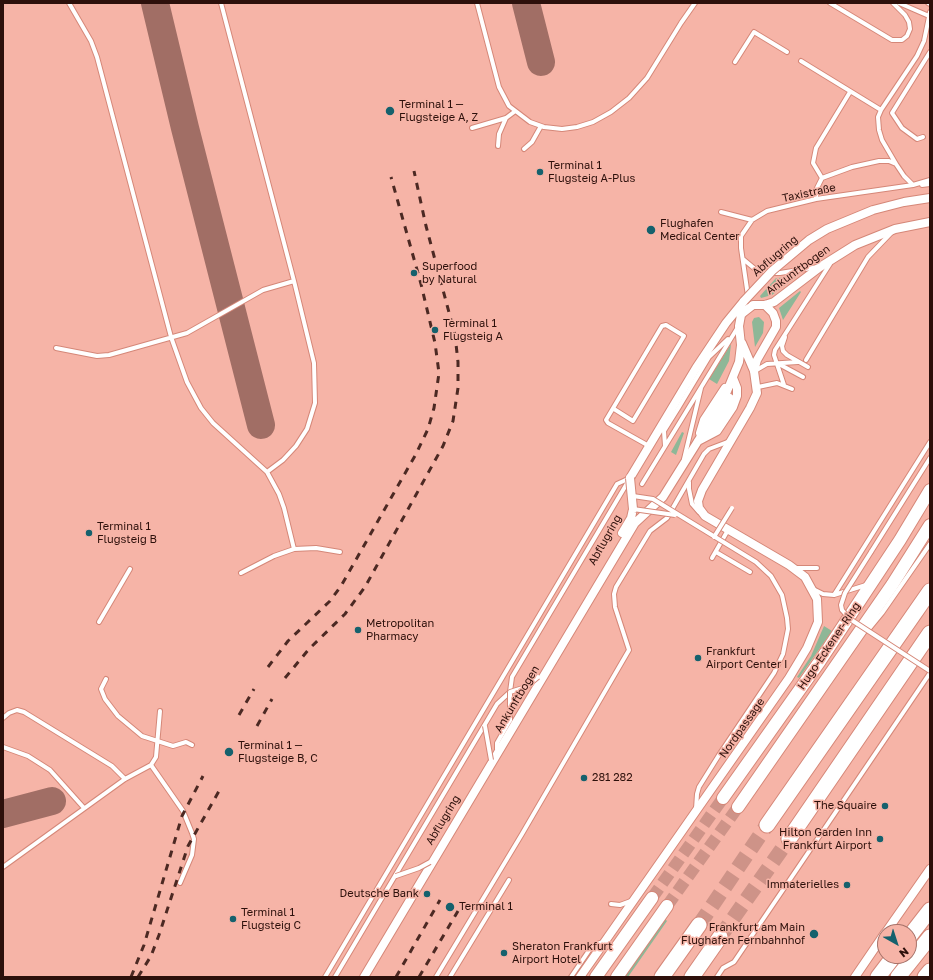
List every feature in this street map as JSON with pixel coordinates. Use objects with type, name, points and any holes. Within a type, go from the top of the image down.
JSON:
[{"type":"highway","points":[[767,825],[930,591]]},
{"type":"highway","points":[[789,839],[930,633]]},
{"type":"highway","points":[[917,927],[930,910]]},
{"type":"highway","points":[[662,977],[699,925]]},
{"type":"highway","points":[[692,977],[720,937]]},
{"type":"highway","points":[[898,977],[930,937]]},
{"type":"highway","points":[[878,977],[888,964]]},
{"type":"highway","points":[[926,977],[930,971]]},
{"type":"street","name":"Abflugring","points":[[362,977],[491,760],[626,527],[633,509],[633,496],[630,478],[708,349],[744,301],[772,271],[810,240],[844,222],[891,204],[930,198]]},
{"type":"street","name":"Ankunftbogen","points":[[747,309],[753,305],[765,305],[774,302],[820,266],[840,253],[869,238],[895,229],[930,222]]},
{"type":"street","points":[[754,371],[757,360],[776,327],[773,313],[765,305]]},
{"type":"street","points":[[739,326],[741,316],[747,309]]},
{"type":"street","name":"Ankunftbogen","points":[[362,977],[635,523],[663,496],[723,401],[740,357],[741,339],[739,326]]},
{"type":"street","points":[[705,516],[699,508],[699,496],[755,399],[758,387],[754,371],[741,339]]},
{"type":"street","name":"Ankunftbogen","points":[[698,441],[717,431],[733,407],[737,396],[737,388],[733,378]]},
{"type":"street","name":"Hugo-Eckener-Ring","points":[[723,798],[820,661],[930,490]]},
{"type":"street","name":"Nordpassage","points":[[580,977],[790,678],[807,648],[816,628],[819,613],[817,599],[813,589],[805,577],[789,565],[705,516]]},
{"type":"street","name":"Hugo-Eckener-Ring","points":[[738,807],[892,584],[930,525]]},
{"type":"street","points":[[891,924],[930,868]]},
{"type":"street","points":[[596,977],[652,898]]},
{"type":"street","points":[[617,977],[667,906]]},
{"type":"street","points":[[855,977],[877,945]]},
{"type":"lane","points":[[69,3],[91,41],[97,57],[171,337],[188,382],[201,408],[222,433],[267,472],[279,494],[284,508],[294,549]]},
{"type":"lane","points":[[221,3],[314,363],[315,402],[307,428],[296,446],[283,460],[267,472]]},
{"type":"lane","points":[[477,3],[499,87],[506,101],[514,112],[530,122],[541,126],[562,129],[585,125],[602,118],[620,105],[647,78],[695,3]]},
{"type":"lane","points":[[830,3],[892,40],[902,40],[907,36],[910,29],[909,22],[905,14],[892,3]]},
{"type":"lane","points":[[899,3],[929,15],[924,41],[917,56],[881,110],[878,117],[879,130],[882,140],[904,176],[913,185]]},
{"type":"lane","points":[[735,62],[754,32],[787,52]]},
{"type":"lane","points":[[922,137],[917,139],[902,128],[892,114],[930,52]]},
{"type":"lane","points":[[801,61],[881,110]]},
{"type":"lane","points":[[822,178],[813,163],[816,148],[850,92]]},
{"type":"lane","points":[[472,128],[506,118],[514,112]]},
{"type":"lane","points":[[498,146],[499,134],[506,118]]},
{"type":"lane","points":[[524,150],[532,142],[541,126]]},
{"type":"lane","points":[[816,199],[816,190],[822,178],[852,167],[879,161],[889,161],[896,164]]},
{"type":"lane","name":"Taxistraße","points":[[913,185],[930,180]]},
{"type":"lane","name":"Taxistraße","points":[[747,309],[748,294],[742,259],[741,236],[752,220],[767,211],[816,199],[913,185],[930,184]]},
{"type":"lane","points":[[721,212],[752,220]]},
{"type":"lane","points":[[806,360],[868,257],[895,229]]},
{"type":"lane","points":[[784,385],[774,353],[822,274],[840,253]]},
{"type":"lane","points":[[742,259],[755,269],[770,273],[780,273],[820,266]]},
{"type":"lane","points":[[56,348],[97,356],[109,355],[187,333],[263,290],[294,281]]},
{"type":"lane","points":[[614,409],[633,421],[684,336],[666,325],[662,326],[614,409],[606,420],[608,423],[649,446]]},
{"type":"lane","points":[[642,484],[739,326]]},
{"type":"lane","points":[[786,333],[782,346],[783,351],[808,368]]},
{"type":"lane","points":[[665,446],[664,431],[709,357],[733,334]]},
{"type":"lane","points":[[754,371],[767,364],[798,362]]},
{"type":"lane","points":[[776,363],[803,377]]},
{"type":"lane","points":[[758,387],[771,383],[784,385],[792,389]]},
{"type":"lane","points":[[682,466],[698,406],[702,384]]},
{"type":"lane","points":[[436,977],[522,834],[629,650],[615,607],[614,594],[616,587],[650,531],[667,518],[709,449],[732,439]]},
{"type":"lane","points":[[834,596],[930,442]]},
{"type":"lane","points":[[717,977],[723,968],[734,962],[930,672],[845,614],[841,605],[842,601],[930,458]]},
{"type":"lane","points":[[497,749],[498,743],[510,720],[510,692],[512,677],[630,478]]},
{"type":"lane","points":[[325,977],[617,484],[630,478]]},
{"type":"lane","points":[[690,478],[689,489],[692,504],[696,510],[705,516]]},
{"type":"lane","points":[[633,496],[653,499],[756,562],[767,573],[782,595],[787,618],[786,642],[774,672],[699,787],[696,811]]},
{"type":"lane","points":[[714,537],[732,508]]},
{"type":"lane","points":[[633,509],[679,516]]},
{"type":"lane","points":[[712,558],[728,530]]},
{"type":"lane","points":[[868,630],[877,620],[930,544]]},
{"type":"lane","points":[[241,573],[274,556],[294,549],[316,548],[340,552]]},
{"type":"lane","points":[[716,552],[750,572]]},
{"type":"lane","points":[[789,565],[800,569],[817,568]]},
{"type":"lane","points":[[99,622],[130,569]]},
{"type":"lane","points":[[813,589],[823,594],[834,596],[849,592],[871,582]]},
{"type":"lane","points":[[110,593],[115,596]]},
{"type":"lane","points":[[336,977],[498,704],[510,692],[526,687],[538,677]]},
{"type":"lane","points":[[106,679],[102,689],[105,699],[118,716],[142,736],[173,746],[186,742],[192,745]]},
{"type":"lane","points":[[3,718],[9,713],[17,710],[24,712],[112,766],[125,778]]},
{"type":"lane","points":[[3,866],[125,778],[151,765],[156,758],[160,711]]},
{"type":"lane","points":[[485,726],[491,760]]},
{"type":"lane","points":[[3,747],[42,763],[56,775],[84,808]]},
{"type":"lane","points":[[151,765],[183,811],[194,839],[192,855],[180,883]]},
{"type":"lane","points":[[396,876],[430,862]]},
{"type":"lane","points":[[450,977],[509,880]]},
{"type":"lane","points":[[611,904],[620,905],[634,899]]},
{"type":"lane","points":[[571,977],[590,949],[597,944],[605,942]]},
{"type":"green space","points":[[796,277],[772,295],[761,298],[760,296],[776,278]]},
{"type":"green space","points":[[800,291],[801,292],[783,320],[779,308]]},
{"type":"green space","points":[[759,317],[764,322],[763,333],[755,347],[752,322],[754,318]]},
{"type":"green space","points":[[731,344],[729,361],[717,384],[709,379]]},
{"type":"green space","points":[[682,432],[684,433],[676,455],[671,452]]},
{"type":"green space","points":[[824,626],[832,631],[799,678],[797,677],[811,656]]},
{"type":"green space","points":[[665,919],[667,921],[628,977],[623,977]]},
{"type":"taxiway","points":[[155,3],[185,128],[261,425]]},
{"type":"taxiway","points":[[526,3],[541,62]]},
{"type":"taxiway","points":[[3,814],[52,801]]},
{"type":"tunnel","points":[[652,898],[723,798]]},
{"type":"tunnel","points":[[667,906],[738,807]]},
{"type":"tunnel","points":[[699,925],[767,825]]},
{"type":"tunnel","points":[[720,937],[789,839]]},
{"type":"railway","points":[[285,678],[309,649],[345,614],[365,587],[443,446],[453,421],[458,388],[458,362],[455,335],[426,226],[414,171]]},
{"type":"railway","points":[[268,667],[288,641],[330,601],[341,586],[416,454],[428,429],[434,408],[439,373],[435,343],[421,284],[391,177]]},
{"type":"railway","points":[[239,715],[254,689]]},
{"type":"railway","points":[[257,726],[272,699]]},
{"type":"railway","points":[[131,977],[144,945],[182,816],[203,776]]},
{"type":"railway","points":[[138,977],[151,956],[188,846],[219,791]]},
{"type":"railway","points":[[396,977],[440,900]]},
{"type":"railway","points":[[419,977],[458,911]]},
{"type":"place","name":"Terminal 1 — Flugsteige A, Z","points":[[390,111]]},
{"type":"place","name":"Terminal 1 Flugsteig A-Plus","points":[[540,172]]},
{"type":"place","name":"Flughafen Medical Center","points":[[651,230]]},
{"type":"place","name":"Superfood by Natural","points":[[414,273]]},
{"type":"place","name":"Terminal 1 Flugsteig A","points":[[435,330]]},
{"type":"place","name":"Terminal 1 Flugsteig B","points":[[89,533]]},
{"type":"place","name":"Metropolitan Pharmacy","points":[[358,630]]},
{"type":"place","name":"Frankfurt Airport Center I","points":[[698,658]]},
{"type":"place","name":"Terminal 1 — Flugsteige B, C","points":[[229,752]]},
{"type":"place","name":"281 282","points":[[584,778]]},
{"type":"place","name":"The Squaire","points":[[885,806]]},
{"type":"place","name":"Hilton Garden Inn Frankfurt Airport","points":[[880,839]]},
{"type":"place","name":"Immaterielles","points":[[847,885]]},
{"type":"place","name":"Deutsche Bank","points":[[427,894]]},
{"type":"place","name":"Terminal 1","points":[[450,907]]},
{"type":"place","name":"Terminal 1 Flugsteig C","points":[[233,919]]},
{"type":"place","name":"Frankfurt am Main Flughafen Fernbahnhof","points":[[814,934]]},
{"type":"place","name":"Sheraton Frankfurt Airport Hotel","points":[[504,953]]}]
